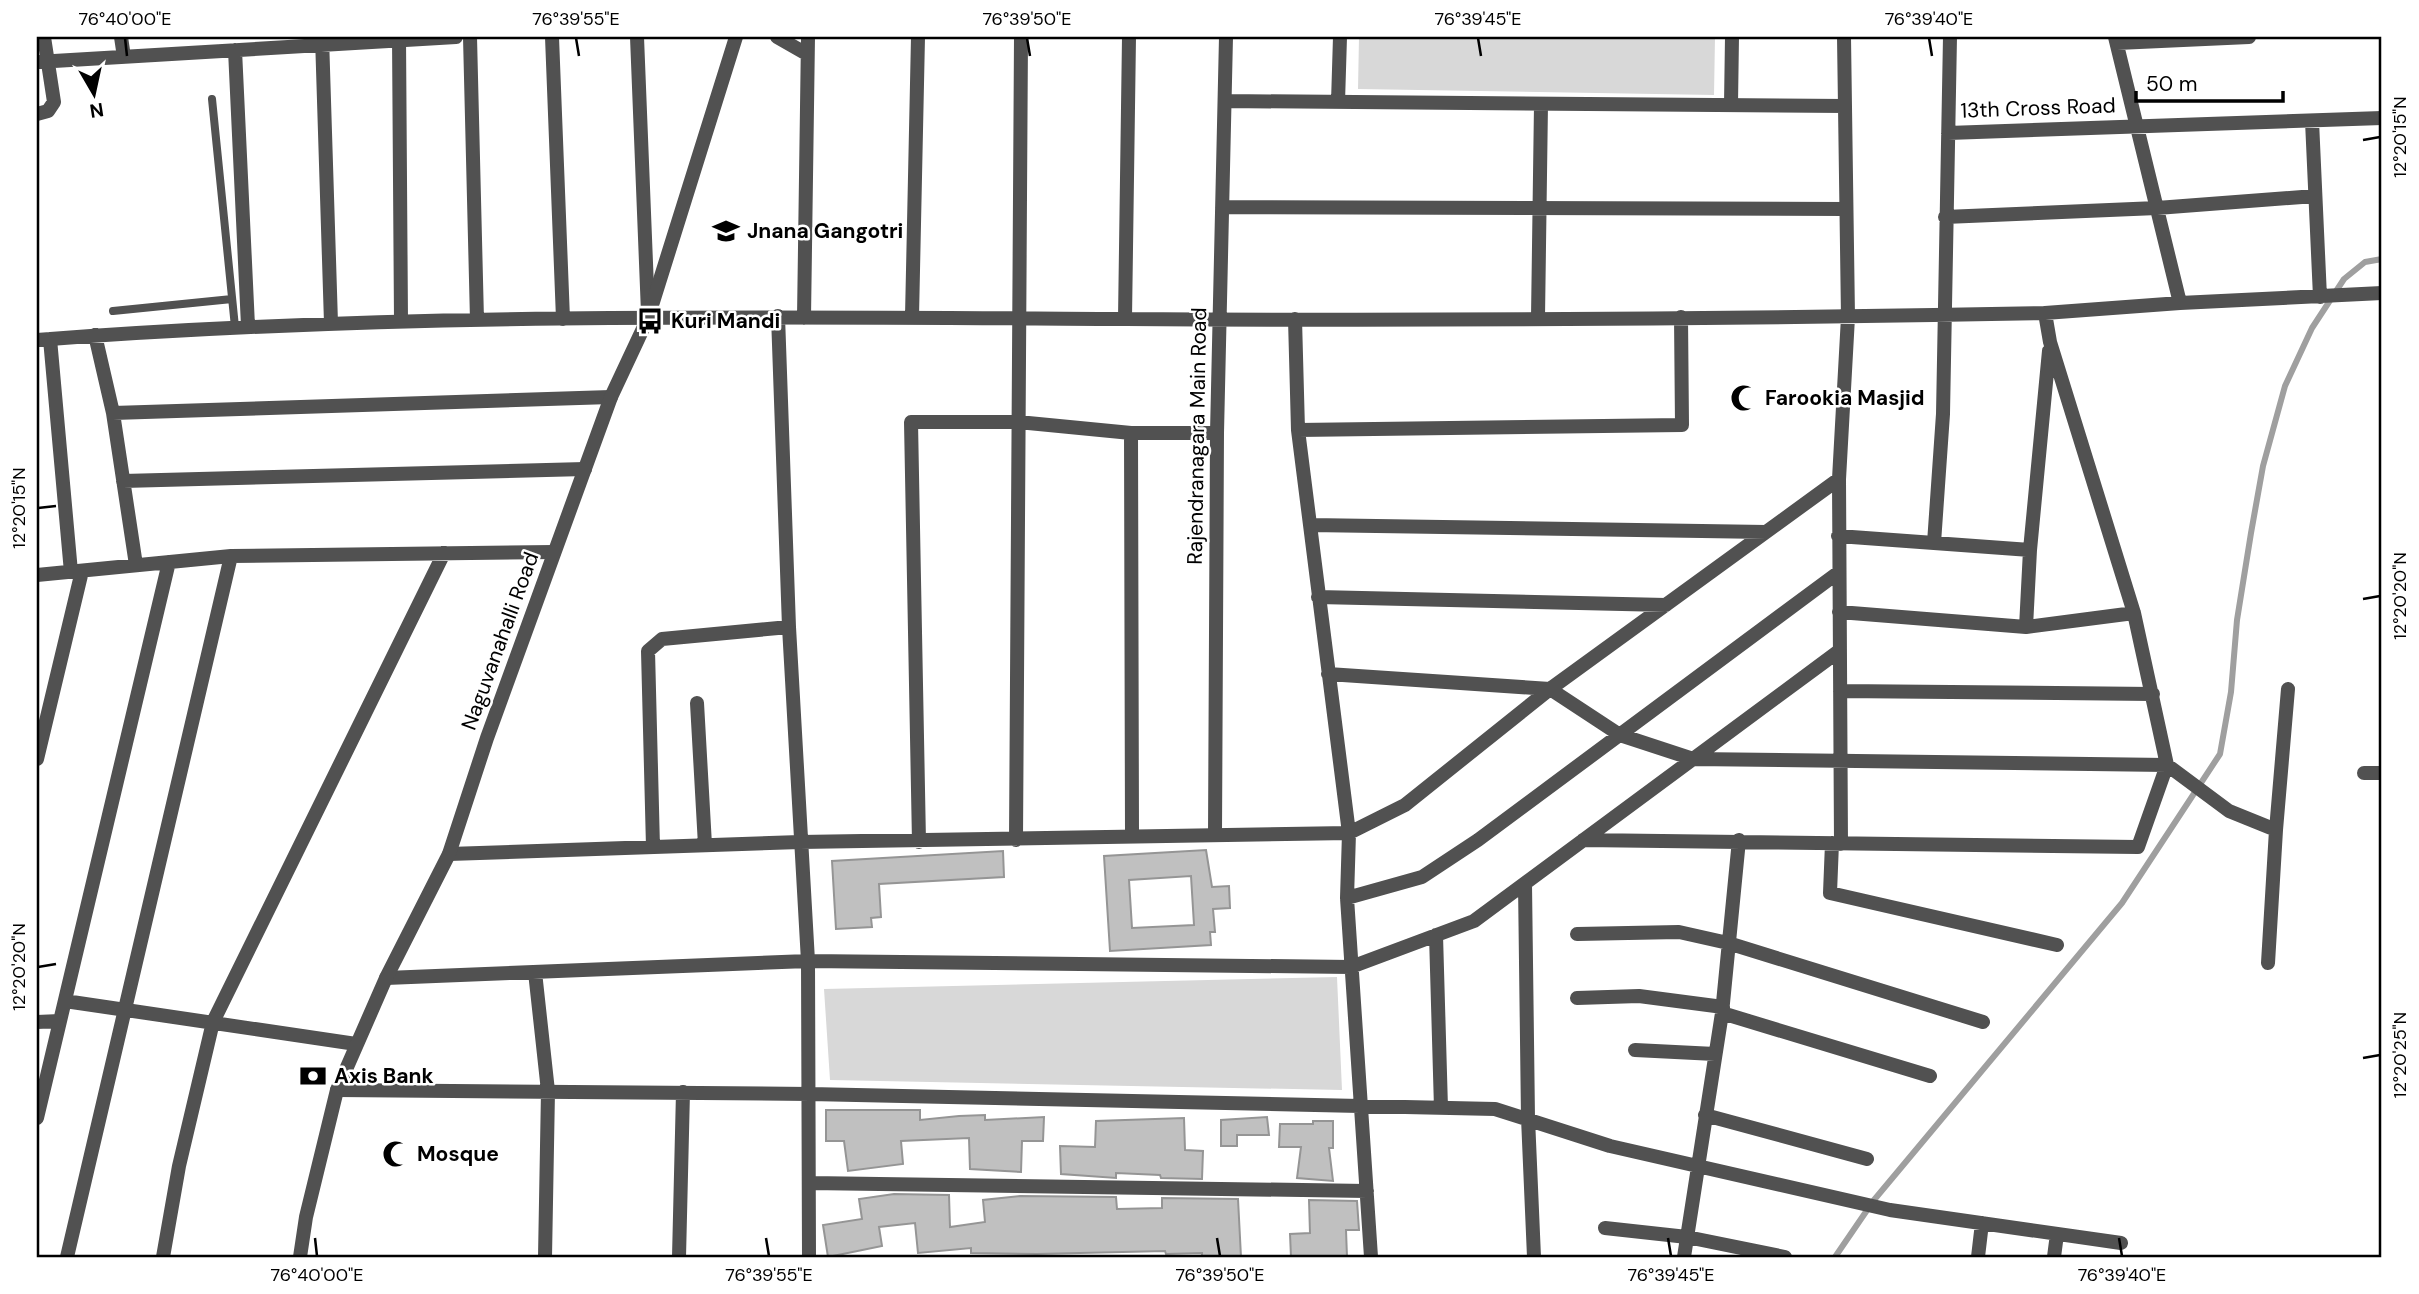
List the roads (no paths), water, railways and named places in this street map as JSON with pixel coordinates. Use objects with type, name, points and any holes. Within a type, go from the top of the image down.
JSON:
[{"type":"street","points":[[37,114],[48,111],[54,102],[43,61],[44,37]]},
{"type":"street","points":[[121,37],[124,57]]},
{"type":"street","points":[[43,61],[124,57],[243,45],[456,37]]},
{"type":"street","points":[[470,37],[477,320]]},
{"type":"street","points":[[552,37],[563,319]]},
{"type":"street","points":[[637,37],[648,318]]},
{"type":"street","name":"Naguvanahalli Road","points":[[300,1257],[306,1217],[337,1090],[386,978],[449,854],[487,738],[611,397],[648,318],[736,37]]},
{"type":"street","points":[[777,37],[805,53]]},
{"type":"street","points":[[804,318],[805,53],[808,37]]},
{"type":"street","points":[[912,317],[918,37]]},
{"type":"street","points":[[1016,840],[1021,37]]},
{"type":"street","points":[[1125,319],[1129,37]]},
{"type":"street","name":"Rajendranagara Main Road","points":[[1214,835],[1217,433],[1226,37]]},
{"type":"street","points":[[1338,102],[1340,37]]},
{"type":"street","points":[[1731,104],[1732,37]]},
{"type":"street","points":[[1844,37],[1848,317],[1839,479],[1840,764],[1836,843],[1830,893],[2057,946]]},
{"type":"street","points":[[1934,543],[1942,414],[1950,37]]},
{"type":"street","points":[[2180,303],[2116,40],[2249,37]]},
{"type":"street","points":[[399,38],[401,321]]},
{"type":"street","points":[[322,41],[331,323]]},
{"type":"street","points":[[242,327],[243,45]]},
{"type":"street","points":[[1225,101],[1845,106]]},
{"type":"street","points":[[1538,318],[1541,104]]},
{"type":"street","name":"13th Cross Road","points":[[1948,132],[2382,118]]},
{"type":"street","points":[[2312,121],[2320,297]]},
{"type":"street","points":[[1945,216],[2157,208],[2315,196]]},
{"type":"street","points":[[1222,206],[1846,209]]},
{"type":"street","points":[[37,759],[76,571],[43,339],[331,323],[778,316],[1125,319],[1848,317],[2045,313],[2382,293]]},
{"type":"street","points":[[1583,841],[1739,840],[2138,847],[2167,765],[2134,613],[2050,342],[2045,313]]},
{"type":"street","points":[[778,316],[789,627],[808,961],[809,1257]]},
{"type":"street","points":[[1298,430],[1682,425],[1681,317]]},
{"type":"street","points":[[1295,319],[1298,430],[1349,833],[1347,898],[1371,1257]]},
{"type":"street","points":[[95,335],[113,413],[136,565]]},
{"type":"street","points":[[2026,627],[2030,550],[2050,342]]},
{"type":"street","points":[[113,413],[611,397]]},
{"type":"street","points":[[919,842],[911,422],[1018,422],[1131,433],[1217,433]]},
{"type":"street","points":[[1131,433],[1132,837]]},
{"type":"street","points":[[124,481],[585,469]]},
{"type":"street","points":[[449,854],[800,842],[1349,833],[1405,805],[1550,689],[1839,479]]},
{"type":"street","points":[[1310,525],[1766,532]]},
{"type":"street","points":[[1839,536],[2030,550]]},
{"type":"street","points":[[37,575],[231,556],[554,552]]},
{"type":"street","points":[[163,1257],[179,1166],[213,1023],[444,553]]},
{"type":"street","points":[[67,1257],[231,556]]},
{"type":"street","points":[[37,1118],[169,562]]},
{"type":"street","points":[[1347,898],[1422,877],[1478,840],[1839,572]]},
{"type":"street","points":[[1318,597],[1666,605]]},
{"type":"street","points":[[1839,612],[2026,627],[2134,613]]},
{"type":"street","points":[[653,847],[648,651],[662,639],[789,627]]},
{"type":"street","points":[[386,978],[808,961],[1351,967],[1474,921],[1839,651]]},
{"type":"street","points":[[1328,674],[1550,689],[1620,735],[1693,759],[1840,764],[2167,765],[2229,811],[2276,830]]},
{"type":"street","points":[[2268,963],[2288,689]]},
{"type":"street","points":[[1840,691],[2153,694]]},
{"type":"street","points":[[698,703],[705,845]]},
{"type":"street","points":[[2364,773],[2382,773]]},
{"type":"street","points":[[1684,1257],[1722,1010],[1739,840]]},
{"type":"street","points":[[1525,884],[1528,1118],[1534,1257]]},
{"type":"street","points":[[1577,934],[1679,932],[1728,943],[1983,1022]]},
{"type":"street","points":[[1436,935],[1441,1108]]},
{"type":"street","points":[[535,972],[548,1091],[545,1257]]},
{"type":"street","points":[[1577,998],[1639,996],[1722,1010],[1930,1076]]},
{"type":"street","points":[[65,1001],[356,1044]]},
{"type":"street","points":[[37,1022],[60,1021]]},
{"type":"street","points":[[1635,1050],[1715,1054]]},
{"type":"street","points":[[337,1090],[683,1092],[1495,1108],[1610,1146],[1890,1210],[2121,1243]]},
{"type":"street","points":[[679,1257],[683,1092]]},
{"type":"street","points":[[1705,1115],[1867,1159]]},
{"type":"street","points":[[810,1183],[1367,1191]]},
{"type":"street","points":[[1978,1257],[1982,1223]]},
{"type":"street","points":[[1605,1228],[1688,1237],[1785,1257]]},
{"type":"street","points":[[2054,1257],[2057,1234]]},
{"type":"lane","points":[[212,99],[232,299],[242,327]]},
{"type":"lane","points":[[113,311],[232,299]]},
{"type":"waterway","points":[[1835,1257],[1874,1200],[2122,903],[2220,754],[2231,692],[2237,620],[2251,533],[2263,466],[2285,386],[2312,328],[2344,279],[2365,262],[2382,259]]},
{"type":"place","name":"Jnana Gangotri","points":[[726,231]]},
{"type":"place","name":"Kuri Mandi","points":[[650,321]]},
{"type":"place","name":"Farookia Masjid","points":[[1744,398]]},
{"type":"place","name":"Axis Bank","points":[[313,1076]]},
{"type":"place","name":"Mosque","points":[[396,1154]]}]
